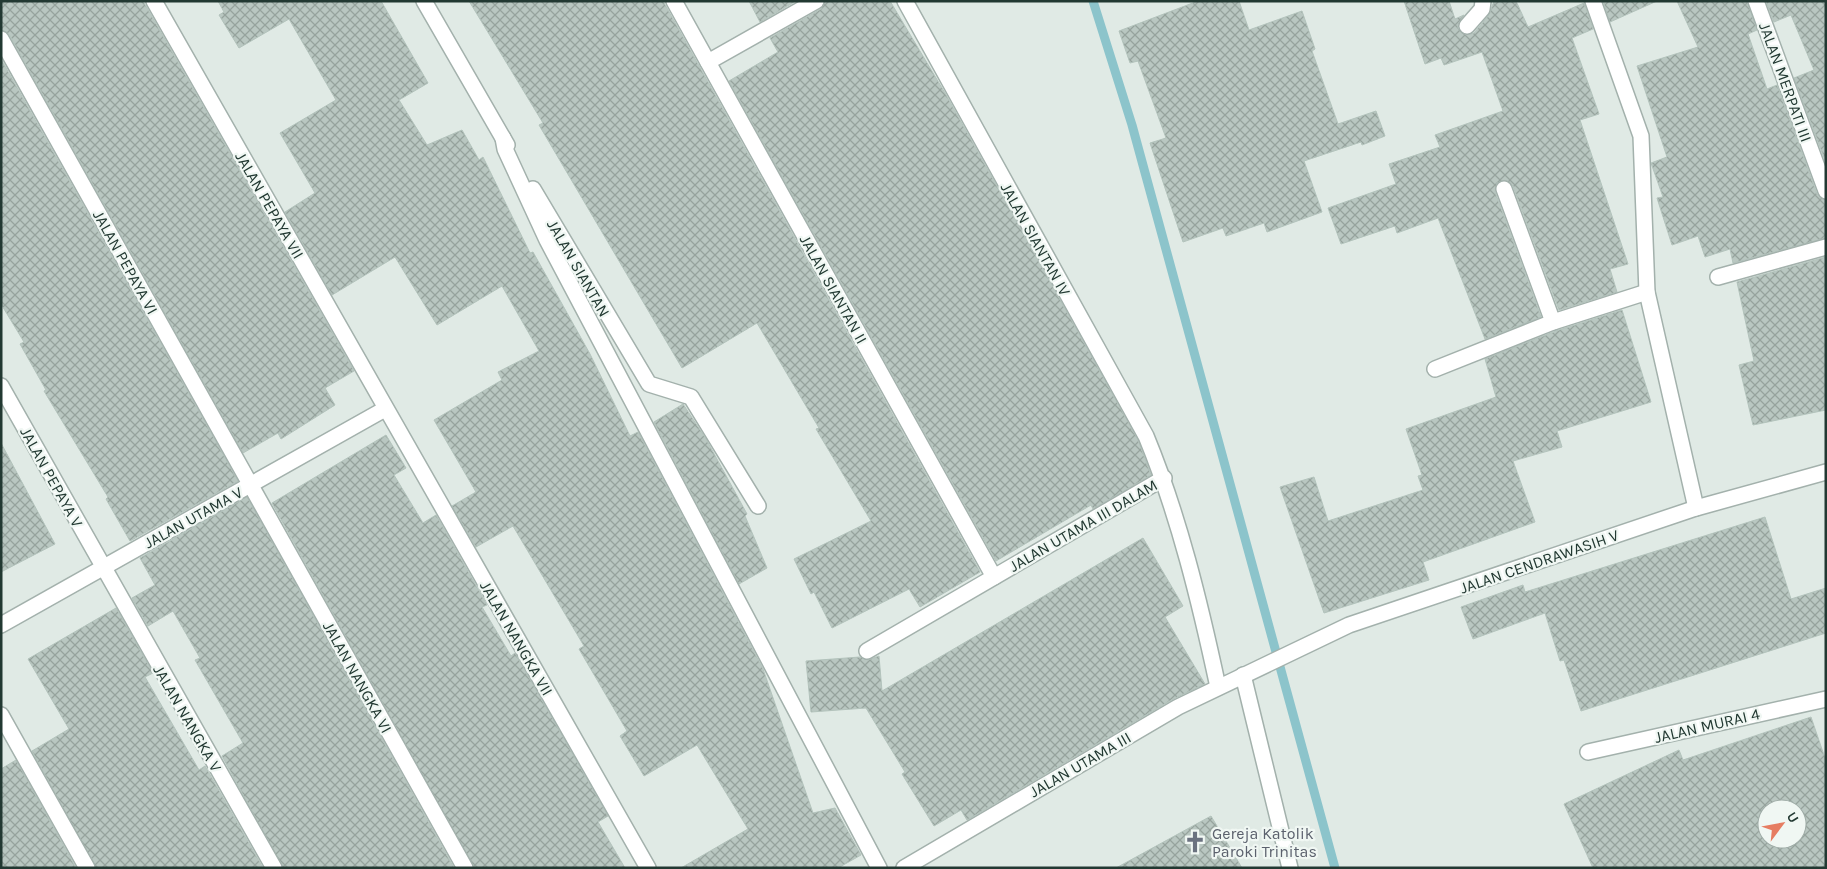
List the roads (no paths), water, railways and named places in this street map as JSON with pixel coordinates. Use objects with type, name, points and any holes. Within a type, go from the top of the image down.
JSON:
[{"type":"street","name":"JALAN PEPAYA VII","points":[[154,1],[385,409]]},
{"type":"street","name":"JALAN SIANTAN","points":[[424,1],[648,384],[691,397],[758,506]]},
{"type":"street","name":"JALAN SIANTAN II","points":[[674,1],[994,577]]},
{"type":"street","points":[[708,62],[816,1]]},
{"type":"street","name":"JALAN SIANTAN IV","points":[[905,1],[1146,436],[1164,478]]},
{"type":"street","points":[[1467,26],[1482,9],[1483,1]]},
{"type":"street","points":[[1593,1],[1641,136],[1647,292],[1696,508]]},
{"type":"street","name":"JALAN MERPATI III","points":[[1756,1],[1826,192]]},
{"type":"street","name":"JALAN PEPAYA VI","points":[[1,39],[250,486]]},
{"type":"street","points":[[503,138],[504,149],[547,240],[879,868]]},
{"type":"street","points":[[1504,189],[1553,322]]},
{"type":"street","points":[[1718,277],[1826,247]]},
{"type":"street","points":[[1435,369],[1553,322],[1647,292]]},
{"type":"street","name":"JALAN PEPAYA V","points":[[1,386],[103,568]]},
{"type":"street","name":"JALAN UTAMA V","points":[[1,625],[385,409]]},
{"type":"street","name":"JALAN NANGKA VII","points":[[385,409],[648,868]]},
{"type":"street","points":[[1,418],[15,410]]},
{"type":"street","name":"JALAN CENDRAWASIH V","points":[[1259,668],[1349,625],[1696,508],[1826,472]]},
{"type":"street","name":"JALAN UTAMA III DALAM","points":[[867,651],[1164,478],[1209,643],[1218,688]]},
{"type":"street","name":"JALAN NANGKA VI","points":[[250,486],[466,868]]},
{"type":"street","name":"JALAN NANGKA V","points":[[103,568],[274,868]]},
{"type":"street","name":"JALAN UTAMA III","points":[[904,868],[1178,706],[1259,668]]},
{"type":"street","points":[[1243,675],[1290,868]]},
{"type":"street","name":"JALAN MURAI 4","points":[[1588,752],[1826,699]]},
{"type":"street","points":[[1,715],[87,868]]},
{"type":"waterway","points":[[1093,1],[1132,125],[1335,868]]},
{"type":"place","name":"Gereja Katolik Paroki Trinitas","points":[[1195,842]]}]
